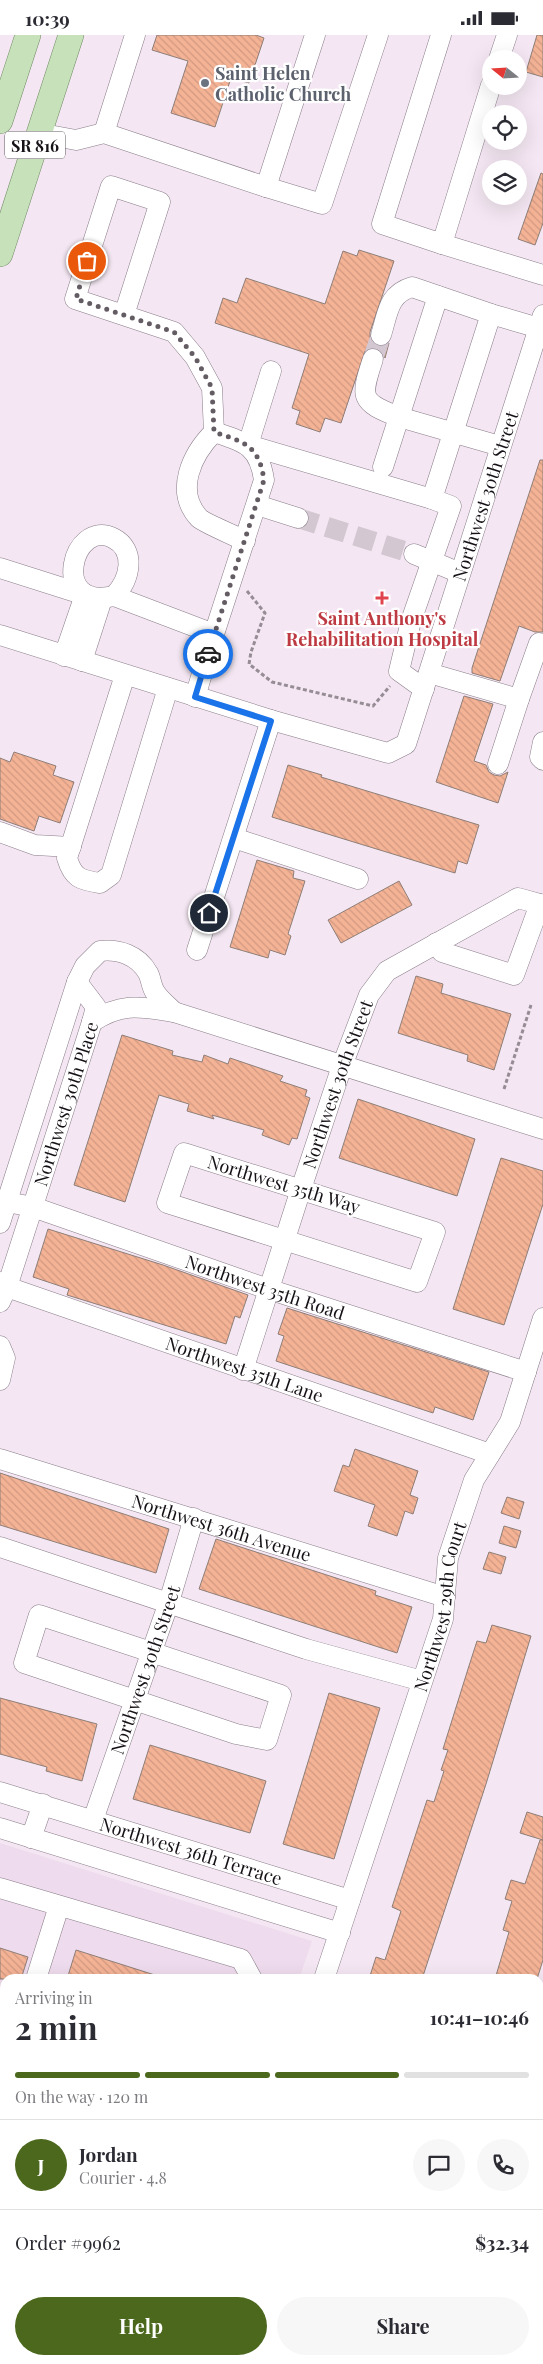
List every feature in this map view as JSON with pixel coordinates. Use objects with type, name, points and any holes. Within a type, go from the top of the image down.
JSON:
[{"type":"main road","name":"SR 816","points":[[0,121],[28,35]]},
{"type":"main road","name":"SR 816","points":[[0,254],[71,35]]},
{"type":"street","points":[[104,133],[135,35]]},
{"type":"street","points":[[266,187],[315,35]]},
{"type":"street","points":[[38,133],[76,140],[104,133],[322,204],[378,35]]},
{"type":"street","points":[[441,35],[382,224],[543,275]]},
{"type":"street","points":[[502,50],[507,35]]},
{"type":"street","points":[[442,244],[488,95]]},
{"type":"street","points":[[124,315],[160,202],[111,187],[76,299],[174,332],[195,357],[212,388],[214,432],[196,455],[188,474],[187,497],[200,519],[244,541]]},
{"type":"street","points":[[381,335],[392,302],[400,290],[412,287],[540,333]]},
{"type":"street","points":[[383,467],[438,296]]},
{"type":"street","points":[[432,499],[491,314]]},
{"type":"street","name":"Northwest 30th Street","points":[[271,721],[388,753],[406,744],[478,514],[540,333]]},
{"type":"street","points":[[374,359],[364,387],[367,399],[376,408],[399,417],[453,431],[500,447]]},
{"type":"street","points":[[248,445],[271,371]]},
{"type":"street","points":[[214,432],[248,445],[478,514]]},
{"type":"street","points":[[195,697],[264,480],[262,461],[248,445]]},
{"type":"street","points":[[257,505],[298,518]]},
{"type":"street","points":[[451,505],[423,558],[399,671],[427,681],[519,699]]},
{"type":"street","points":[[423,558],[460,573]]},
{"type":"street","points":[[0,568],[100,597],[214,634]]},
{"type":"street","points":[[73,659],[100,597]]},
{"type":"street","points":[[0,635],[271,721],[197,950]]},
{"type":"street","points":[[498,764],[539,643]]},
{"type":"street","points":[[125,675],[67,858],[71,872],[84,881],[100,883],[112,875],[168,688]]},
{"type":"street","points":[[543,742],[540,757],[543,760]]},
{"type":"street","points":[[0,832],[35,845],[71,847]]},
{"type":"street","points":[[234,838],[358,879]]},
{"type":"street","name":"Northwest 30th Street","points":[[243,1369],[342,1065],[369,995],[387,971],[518,898],[541,905]]},
{"type":"street","points":[[436,943],[442,952],[514,975],[541,905]]},
{"type":"street","name":"Northwest 30th Place","points":[[0,1223],[76,982],[85,966],[100,951],[114,949],[139,961],[148,973],[155,991],[174,1012]]},
{"type":"street","points":[[76,982],[96,1007],[92,1022]]},
{"type":"street","name":"Northwest 30th Place","points":[[2,1290],[33,1207],[92,1022],[108,1011],[135,1006],[174,1012]]},
{"type":"street","points":[[174,1012],[543,1129]]},
{"type":"street","name":"Northwest 35th Way","points":[[184,1153],[301,1189],[434,1232],[417,1282],[167,1203],[184,1153]]},
{"type":"street","name":"Northwest 35th Road","points":[[7,1202],[33,1207],[268,1289],[526,1372]]},
{"type":"street","name":"Northwest 35th Lane","points":[[2,1290],[243,1369],[490,1455]]},
{"type":"street","name":"Northwest 29th Court","points":[[350,1900],[443,1619],[448,1558],[474,1481],[510,1422],[543,1318]]},
{"type":"street","points":[[0,1346],[5,1358],[0,1380]]},
{"type":"street","name":"Northwest 36th Avenue","points":[[0,1459],[445,1597]]},
{"type":"street","name":"Northwest 30th Street","points":[[93,1820],[168,1602],[194,1518]]},
{"type":"street","points":[[0,1547],[306,1649],[422,1681]]},
{"type":"street","points":[[39,1615],[150,1651],[282,1695],[266,1740],[236,1734],[24,1663],[39,1615]]},
{"type":"street","name":"Northwest 36th Terrace","points":[[0,1792],[350,1900]]},
{"type":"street","points":[[31,1838],[43,1804]]},
{"type":"street","name":"Northwest 36th Terrace","points":[[0,1828],[340,1933]]},
{"type":"street","points":[[0,1888],[240,1959],[249,1974]]},
{"type":"street","points":[[326,1974],[350,1900]]},
{"type":"street","points":[[38,1974],[59,1906]]},
{"type":"path","points":[[244,587],[265,613],[251,652],[249,664],[272,682],[373,706],[392,683]]},
{"type":"path","points":[[504,1089],[531,1005]]},
{"type":"shaded area","points":[[0,1843],[312,1941],[301,1974],[0,1974]]},
{"type":"building","name":"Saint Helen Catholic Church","points":[[157,35],[256,35],[264,38],[249,83],[231,78],[215,127],[171,113],[188,61],[152,50]]},
{"type":"building","points":[[537,35],[543,35],[543,77],[528,73],[528,65]]},
{"type":"building","points":[[541,173],[543,174],[543,223],[535,245],[518,239]]},
{"type":"building","points":[[359,250],[394,261],[370,332],[370,338],[377,346],[383,347],[389,343],[385,358],[382,351],[377,348],[370,348],[365,351],[341,423],[325,418],[320,432],[296,424],[300,411],[292,408],[309,354],[215,323],[223,298],[237,303],[246,278],[325,304],[343,251],[357,256]]},
{"type":"building","points":[[540,460],[543,460],[543,632],[535,632],[519,626],[500,681],[472,673],[472,668]]},
{"type":"building","points":[[464,696],[493,704],[474,761],[486,765],[489,772],[494,775],[500,776],[508,772],[498,803],[436,782]]},
{"type":"building","points":[[14,752],[56,766],[53,775],[74,782],[60,823],[39,816],[34,831],[0,819],[0,758],[10,762]]},
{"type":"building","points":[[288,765],[322,775],[321,777],[479,825],[467,864],[458,861],[455,873],[272,817]]},
{"type":"building","points":[[257,860],[294,871],[293,878],[305,881],[288,934],[291,936],[285,955],[270,950],[268,958],[230,947]]},
{"type":"building","points":[[399,881],[412,905],[341,943],[328,920]]},
{"type":"building","points":[[416,976],[443,984],[441,993],[511,1014],[494,1070],[467,1061],[468,1055],[398,1033]]},
{"type":"building","points":[[122,1035],[173,1051],[172,1055],[202,1062],[204,1055],[228,1064],[230,1058],[283,1076],[280,1081],[307,1090],[305,1096],[310,1098],[297,1139],[292,1138],[289,1145],[262,1135],[264,1130],[212,1115],[214,1119],[187,1111],[189,1104],[159,1095],[125,1202],[74,1185]]},
{"type":"building","points":[[358,1099],[475,1139],[457,1196],[339,1158]]},
{"type":"building","points":[[501,1158],[543,1171],[543,1204],[504,1325],[453,1309]]},
{"type":"building","points":[[48,1229],[163,1265],[248,1295],[240,1318],[235,1316],[226,1344],[67,1295],[69,1289],[33,1277]]},
{"type":"building","points":[[287,1308],[489,1372],[473,1420],[435,1407],[433,1413],[276,1361],[284,1336],[278,1334]]},
{"type":"building","points":[[355,1449],[418,1471],[410,1495],[418,1498],[413,1514],[405,1511],[397,1536],[368,1526],[375,1505],[334,1491],[343,1465],[349,1467]]},
{"type":"building","points":[[0,1473],[169,1529],[156,1573],[0,1525]]},
{"type":"building","points":[[507,1497],[524,1502],[519,1519],[501,1513]]},
{"type":"building","points":[[504,1526],[521,1531],[516,1548],[499,1543]]},
{"type":"building","points":[[216,1539],[376,1591],[375,1595],[412,1607],[397,1653],[199,1589]]},
{"type":"building","points":[[489,1552],[506,1557],[501,1574],[483,1569]]},
{"type":"building","points":[[492,1625],[531,1636],[486,1784],[424,1974],[371,1974],[376,1957],[385,1960],[401,1911],[392,1907],[427,1800],[434,1802],[444,1771],[441,1770],[448,1750],[443,1749],[477,1641],[486,1643]]},
{"type":"building","points":[[329,1693],[380,1708],[334,1859],[283,1844]]},
{"type":"building","points":[[0,1698],[97,1724],[82,1781],[46,1771],[47,1767],[0,1754]]},
{"type":"building","points":[[150,1745],[266,1781],[250,1833],[133,1799]]},
{"type":"building","points":[[527,1812],[543,1817],[543,1840],[520,1833]]},
{"type":"building","points":[[540,1840],[543,1840],[543,1960],[539,1974],[496,1974],[509,1932],[503,1930],[512,1901],[505,1899],[511,1880],[525,1884]]},
{"type":"building","points":[[0,1948],[28,1957],[23,1974],[0,1974]]},
{"type":"building","points":[[76,1950],[152,1974],[69,1974]]},
{"type":"tunnel","points":[[373,359],[381,335]]},
{"type":"tunnel","points":[[298,518],[414,554]]},
{"type":"way so far","points":[[87,261],[76,299],[174,332],[195,357],[212,388],[214,432],[248,445],[262,461],[264,480],[208,654]]},
{"type":"place","name":"Saint Helen Catholic Church","points":[[205,83]]},
{"type":"place","name":"Saint Anthony's Rehabilitation Hospital","points":[[382,598]]},
{"type":"route","points":[[208,654],[195,697],[271,721],[209,913]]}]
